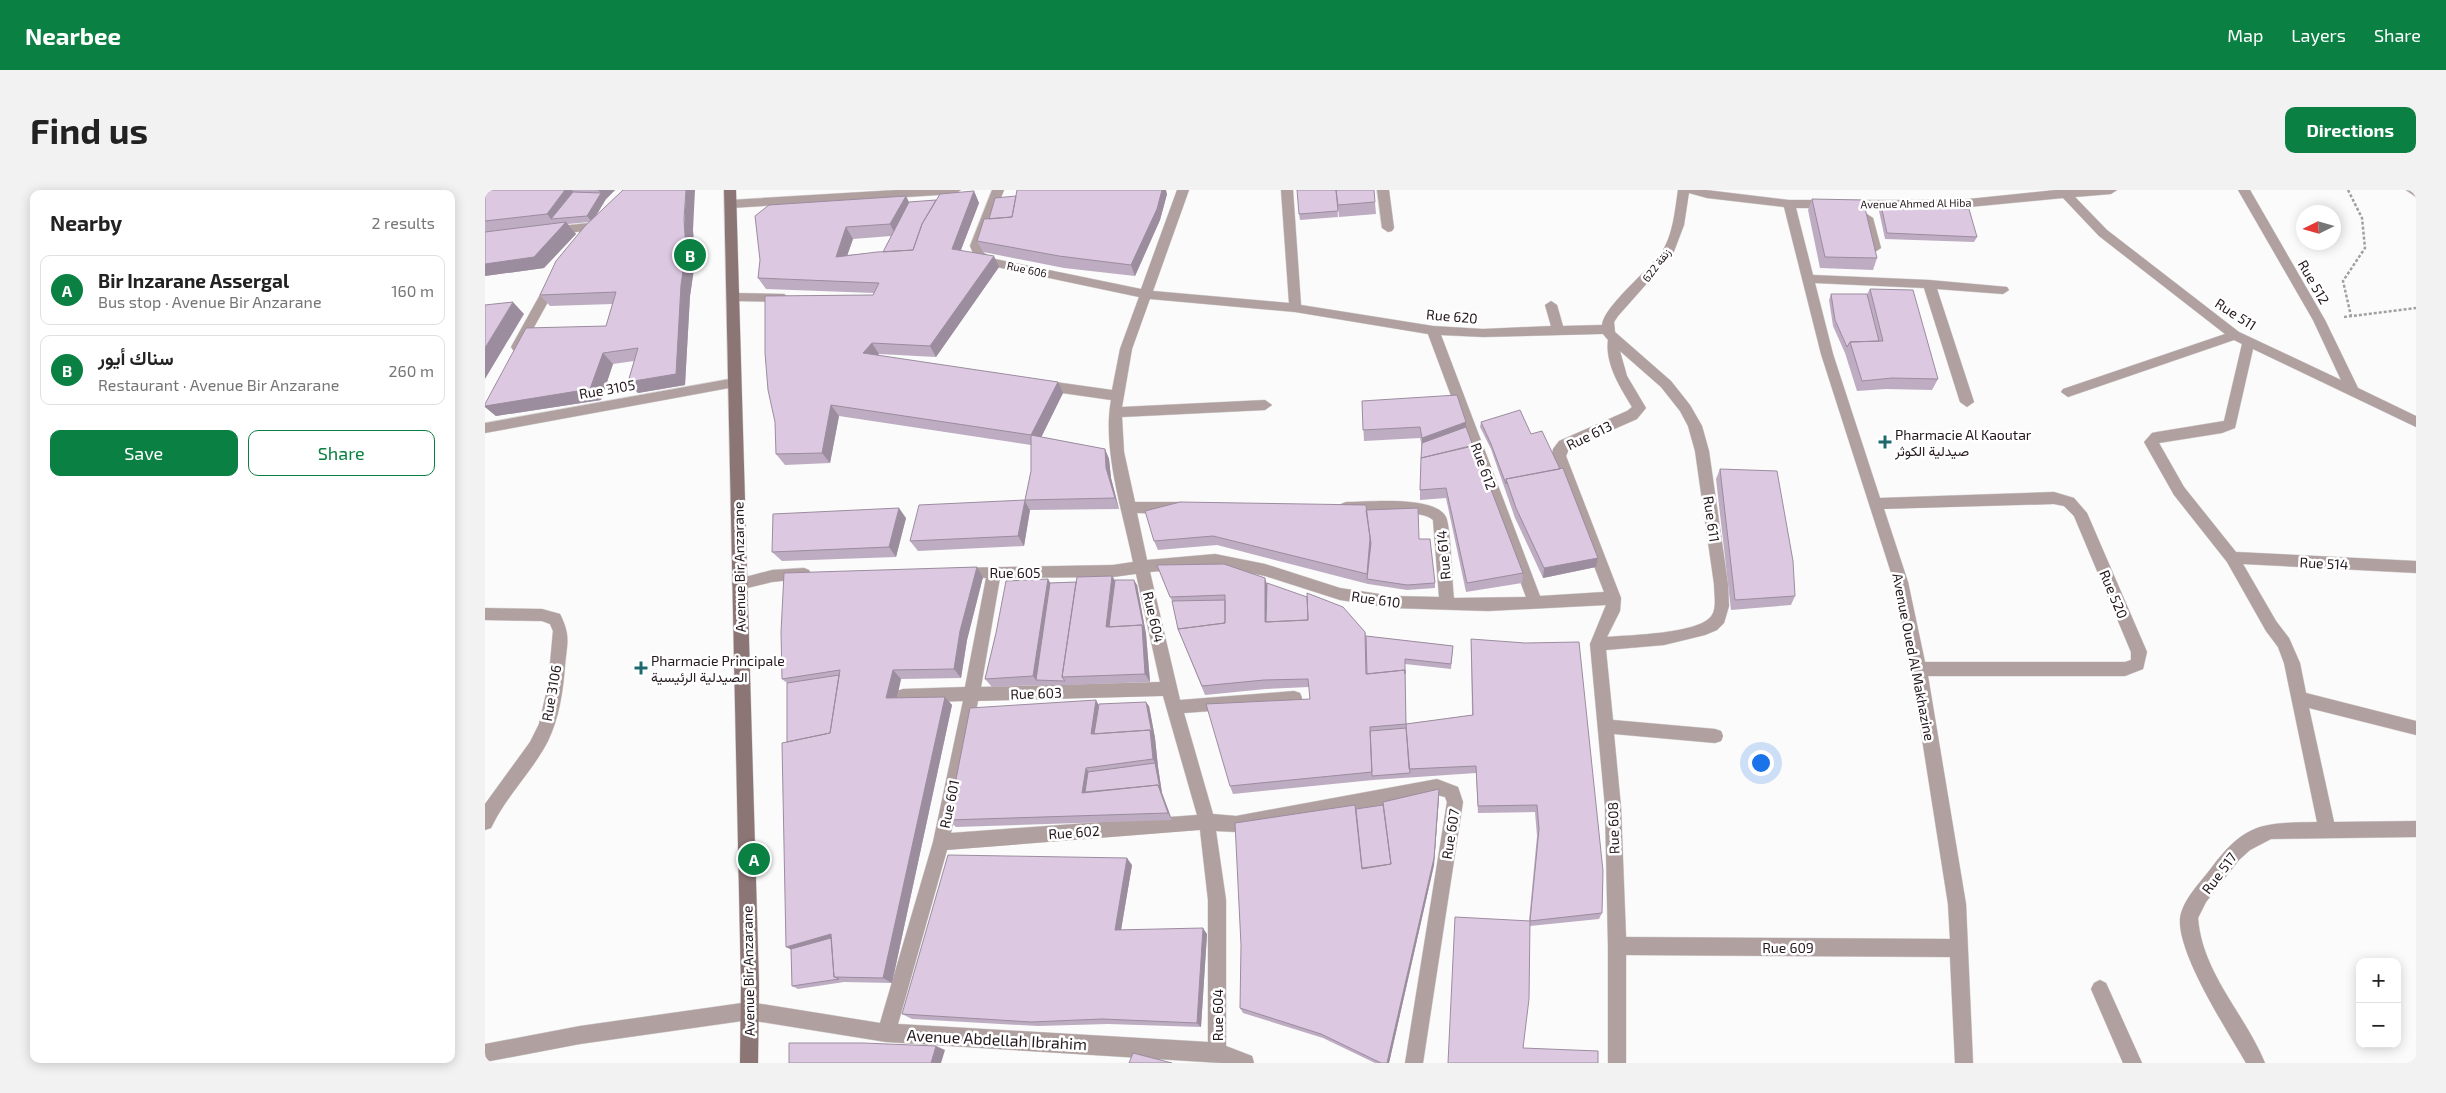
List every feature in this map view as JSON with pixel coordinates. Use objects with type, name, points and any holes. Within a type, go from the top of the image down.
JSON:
[{"type":"street","points":[[730,197],[955,190]]},
{"type":"street","name":"Rue 606","points":[[998,190],[976,246],[979,256],[993,262],[1144,294]]},
{"type":"street","name":"Rue 604","points":[[1183,190],[1144,294],[1126,349],[1115,412],[1117,452],[1169,689],[1207,822],[1217,900],[1217,1052]]},
{"type":"street","points":[[1287,190],[1295,308]]},
{"type":"street","points":[[1383,190],[1388,228]]},
{"type":"street","name":"زنقة 622","points":[[1611,334],[1608,322],[1613,313],[1667,254],[1679,225],[1684,190]]},
{"type":"street","name":"Avenue Ahmed Al Hiba","points":[[1691,190],[1725,197],[1789,204],[1959,204],[2063,192],[2111,190]]},
{"type":"street","name":"Rue 512","points":[[2244,190],[2319,320],[2353,392]]},
{"type":"street","points":[[2412,190],[2416,193]]},
{"type":"street","name":"Rue 511","points":[[2063,192],[2103,233],[2235,335],[2416,422]]},
{"type":"street","name":"Avenue Bir Anzarane","points":[[730,197],[749,1063]]},
{"type":"street","name":"Avenue Oued Al Makhazine","points":[[1789,204],[1850,430],[1877,504],[1901,582],[1919,669],[1957,904],[1964,1063]]},
{"type":"street","points":[[1863,204],[1875,248]]},
{"type":"street","points":[[587,238],[609,214]]},
{"type":"street","points":[[541,232],[598,226]]},
{"type":"street","points":[[509,362],[546,292],[561,270]]},
{"type":"street","points":[[1808,279],[1929,284],[2003,290]]},
{"type":"street","points":[[1929,284],[1967,402]]},
{"type":"street","name":"Rue 620","points":[[1144,294],[1295,308],[1433,330],[1483,333],[1557,329],[1611,334]]},
{"type":"street","points":[[733,297],[799,299]]},
{"type":"street","points":[[1551,305],[1557,329]]},
{"type":"street","name":"Rue 612","points":[[1433,330],[1535,602]]},
{"type":"street","name":"Rue 613","points":[[1611,334],[1621,376],[1639,408],[1632,414],[1565,445],[1560,449],[1559,456],[1614,598]]},
{"type":"street","name":"Rue 611","points":[[1598,644],[1691,634],[1707,630],[1718,620],[1721,605],[1721,584],[1702,451],[1695,426],[1685,408],[1666,384],[1611,334]]},
{"type":"street","points":[[2068,392],[2235,335]]},
{"type":"street","points":[[2249,341],[2230,424],[2222,428],[2157,437],[2152,439],[2151,442],[2179,491],[2232,558],[2271,626],[2284,643],[2292,663],[2327,830]]},
{"type":"street","name":"Rue 3105","points":[[485,428],[735,383]]},
{"type":"street","points":[[1032,384],[1117,396]]},
{"type":"street","points":[[1115,412],[1265,406]]},
{"type":"street","name":"Rue 520","points":[[1877,504],[2054,498],[2069,502],[2079,514],[2139,652],[2138,664],[2125,669],[1919,669]]},
{"type":"street","points":[[1130,507],[1200,508]]},
{"type":"street","name":"Rue 614","points":[[1329,508],[1419,508],[1431,509],[1436,513],[1440,518],[1447,605]]},
{"type":"street","name":"Rue 514","points":[[2232,558],[2416,567]]},
{"type":"street","name":"Rue 610","points":[[1142,568],[1178,562],[1215,560],[1265,570],[1340,594],[1392,602],[1447,605],[1614,598]]},
{"type":"street","name":"Rue 605","points":[[945,572],[1113,572],[1142,568]]},
{"type":"street","name":"Rue 601","points":[[887,1032],[941,842],[972,694],[994,572]]},
{"type":"street","points":[[739,584],[772,576],[819,574]]},
{"type":"street","name":"Rue 608","points":[[1614,598],[1614,607],[1601,627],[1598,644],[1613,807],[1617,946],[1617,1063]]},
{"type":"street","name":"Rue 3106","points":[[485,614],[542,615],[555,618],[561,630],[548,722],[541,738],[503,788],[485,822]]},
{"type":"street","name":"Rue 603","points":[[903,696],[1169,689]]},
{"type":"street","points":[[1174,707],[1294,698]]},
{"type":"street","points":[[2298,698],[2416,728]]},
{"type":"street","points":[[1605,726],[1715,736]]},
{"type":"street","name":"Rue 607","points":[[1207,822],[1236,824],[1437,787],[1452,792],[1455,802],[1414,1063]]},
{"type":"street","name":"Rue 602","points":[[941,842],[1207,822]]},
{"type":"street","name":"Rue 517","points":[[2256,1063],[2205,972],[2192,936],[2189,918],[2201,895],[2235,850],[2249,839],[2270,831],[2416,830]]},
{"type":"street","name":"Rue 609","points":[[1617,946],[1959,948]]},
{"type":"street","points":[[2100,989],[2133,1063]]},
{"type":"street","name":"Avenue Abdellah Ibrahim","points":[[485,1053],[580,1035],[749,1011],[887,1032],[1217,1052],[1245,1063]]},
{"type":"path","points":[[2348,190],[2362,218],[2365,248],[2343,281],[2351,316]]},
{"type":"path","points":[[2319,320],[2416,308]]},
{"type":"building","points":[[485,190],[565,190],[547,214],[485,221]]},
{"type":"building","points":[[623,190],[686,190],[684,219],[686,250],[681,285],[676,374],[628,382],[638,348],[603,353],[590,389],[485,406],[526,328],[606,326],[616,292],[540,295],[556,261],[585,226]]},
{"type":"building","points":[[1017,190],[1162,190],[1157,209],[1131,265],[1059,256],[977,241],[984,219],[1012,217]]},
{"type":"building","points":[[1297,190],[1336,190],[1338,211],[1299,214]]},
{"type":"building","points":[[1336,190],[1374,190],[1375,202],[1338,205]]},
{"type":"building","points":[[974,191],[952,249],[994,256],[930,346],[872,343],[863,353],[1058,382],[1031,435],[831,405],[822,453],[776,454],[775,422],[768,390],[765,353],[765,296],[873,295],[879,283],[758,278],[760,260],[755,216],[769,205],[906,196],[890,224],[846,227],[836,257],[913,250],[922,224],[940,194]]},
{"type":"building","points":[[573,192],[601,193],[587,216],[551,219]]},
{"type":"building","points":[[1016,196],[1012,217],[989,219],[995,198]]},
{"type":"building","points":[[1812,199],[1863,200],[1877,258],[1825,257]]},
{"type":"building","points":[[936,200],[922,224],[913,250],[883,252],[909,202]]},
{"type":"building","points":[[1881,205],[1969,209],[1977,237],[1887,233]]},
{"type":"building","points":[[566,222],[534,257],[485,264],[485,232]]},
{"type":"building","points":[[1870,289],[1913,290],[1938,379],[1892,378],[1862,381],[1850,342],[1883,341]]},
{"type":"building","points":[[1831,294],[1867,294],[1879,341],[1850,342],[1847,347],[1835,320]]},
{"type":"building","points":[[513,302],[485,348],[485,305]]},
{"type":"building","points":[[1457,395],[1466,422],[1422,438],[1420,427],[1363,430],[1362,401]]},
{"type":"building","points":[[1520,410],[1531,434],[1542,431],[1560,469],[1506,479],[1506,484],[1481,422]]},
{"type":"building","points":[[1466,427],[1473,446],[1421,458],[1422,443]]},
{"type":"building","points":[[1031,435],[1105,449],[1106,468],[1115,498],[1025,500],[1031,471]]},
{"type":"building","points":[[1474,445],[1523,573],[1467,583],[1446,488],[1420,490],[1421,458]]},
{"type":"building","points":[[1563,468],[1598,558],[1544,568],[1516,508],[1506,479]]},
{"type":"building","points":[[1720,469],[1777,471],[1793,561],[1795,596],[1735,600]]},
{"type":"building","points":[[1025,500],[1018,536],[910,541],[919,505]]},
{"type":"building","points":[[1180,502],[1366,505],[1370,538],[1367,574],[1213,536],[1154,541],[1145,511]]},
{"type":"building","points":[[899,508],[889,547],[772,552],[773,514]]},
{"type":"building","points":[[1418,508],[1419,539],[1430,539],[1435,583],[1407,585],[1367,579],[1371,543],[1366,510]]},
{"type":"building","points":[[1224,564],[1265,578],[1265,622],[1308,620],[1307,593],[1343,607],[1365,632],[1366,674],[1405,670],[1406,724],[1370,727],[1372,772],[1230,786],[1206,704],[1310,699],[1308,679],[1264,680],[1202,686],[1178,629],[1225,623],[1225,595],[1170,597],[1157,565]]},
{"type":"building","points":[[977,567],[960,631],[954,669],[893,670],[886,698],[945,697],[883,978],[834,977],[831,934],[786,947],[782,743],[830,733],[840,670],[782,679],[781,632],[784,573]]},
{"type":"building","points":[[1112,576],[1106,627],[1142,625],[1145,674],[1062,677],[1077,577]]},
{"type":"building","points":[[1048,579],[1033,676],[985,679],[1006,581]]},
{"type":"building","points":[[1115,580],[1134,580],[1144,629],[1142,625],[1109,627]]},
{"type":"building","points":[[1076,582],[1062,677],[1065,681],[1036,680],[1050,583]]},
{"type":"building","points":[[1267,583],[1307,597],[1308,620],[1266,622]]},
{"type":"building","points":[[1225,600],[1225,623],[1178,629],[1172,601]]},
{"type":"building","points":[[1366,636],[1453,646],[1451,664],[1405,659],[1405,670],[1367,674]]},
{"type":"building","points":[[1471,639],[1525,643],[1579,642],[1603,871],[1602,913],[1530,921],[1539,829],[1537,805],[1478,806],[1476,766],[1409,769],[1406,724],[1473,715]]},
{"type":"building","points":[[839,675],[830,733],[787,742],[787,683]]},
{"type":"building","points":[[1096,700],[1091,734],[1150,730],[1153,759],[1086,768],[1082,793],[1158,785],[1168,813],[948,820],[970,708]]},
{"type":"building","points":[[1146,702],[1152,734],[1150,730],[1094,734],[1099,704]]},
{"type":"building","points":[[1406,728],[1410,773],[1372,776],[1370,731]]},
{"type":"building","points":[[1155,763],[1160,789],[1158,785],[1085,792],[1088,772]]},
{"type":"building","points":[[1439,789],[1434,858],[1387,1063],[1381,1063],[1321,1034],[1240,1008],[1241,945],[1235,823],[1355,805],[1362,869],[1391,864],[1383,802]]},
{"type":"building","points":[[1383,805],[1391,864],[1362,868],[1356,809]]},
{"type":"building","points":[[948,855],[1127,858],[1115,930],[1203,928],[1197,1023],[1102,1019],[1031,1022],[902,1014]]},
{"type":"building","points":[[1455,917],[1530,921],[1529,999],[1523,1048],[1598,1051],[1598,1063],[1448,1063]]},
{"type":"building","points":[[831,938],[834,977],[839,979],[792,986],[791,949]]},
{"type":"building","points":[[789,1043],[863,1043],[936,1046],[931,1063],[789,1063]]},
{"type":"building","points":[[1133,1053],[1172,1063],[1129,1063]]},
{"type":"place","name":"سناك أيور","points":[[690,255]]},
{"type":"place","name":"Pharmacie Al Kaoutar صيدلية الكوثر","points":[[1885,442]]},
{"type":"place","name":"Pharmacie Principale الصيدلية الرئيسية","points":[[641,668]]},
{"type":"place","name":"Bir Inzarane Assergal","points":[[754,859]]}]
